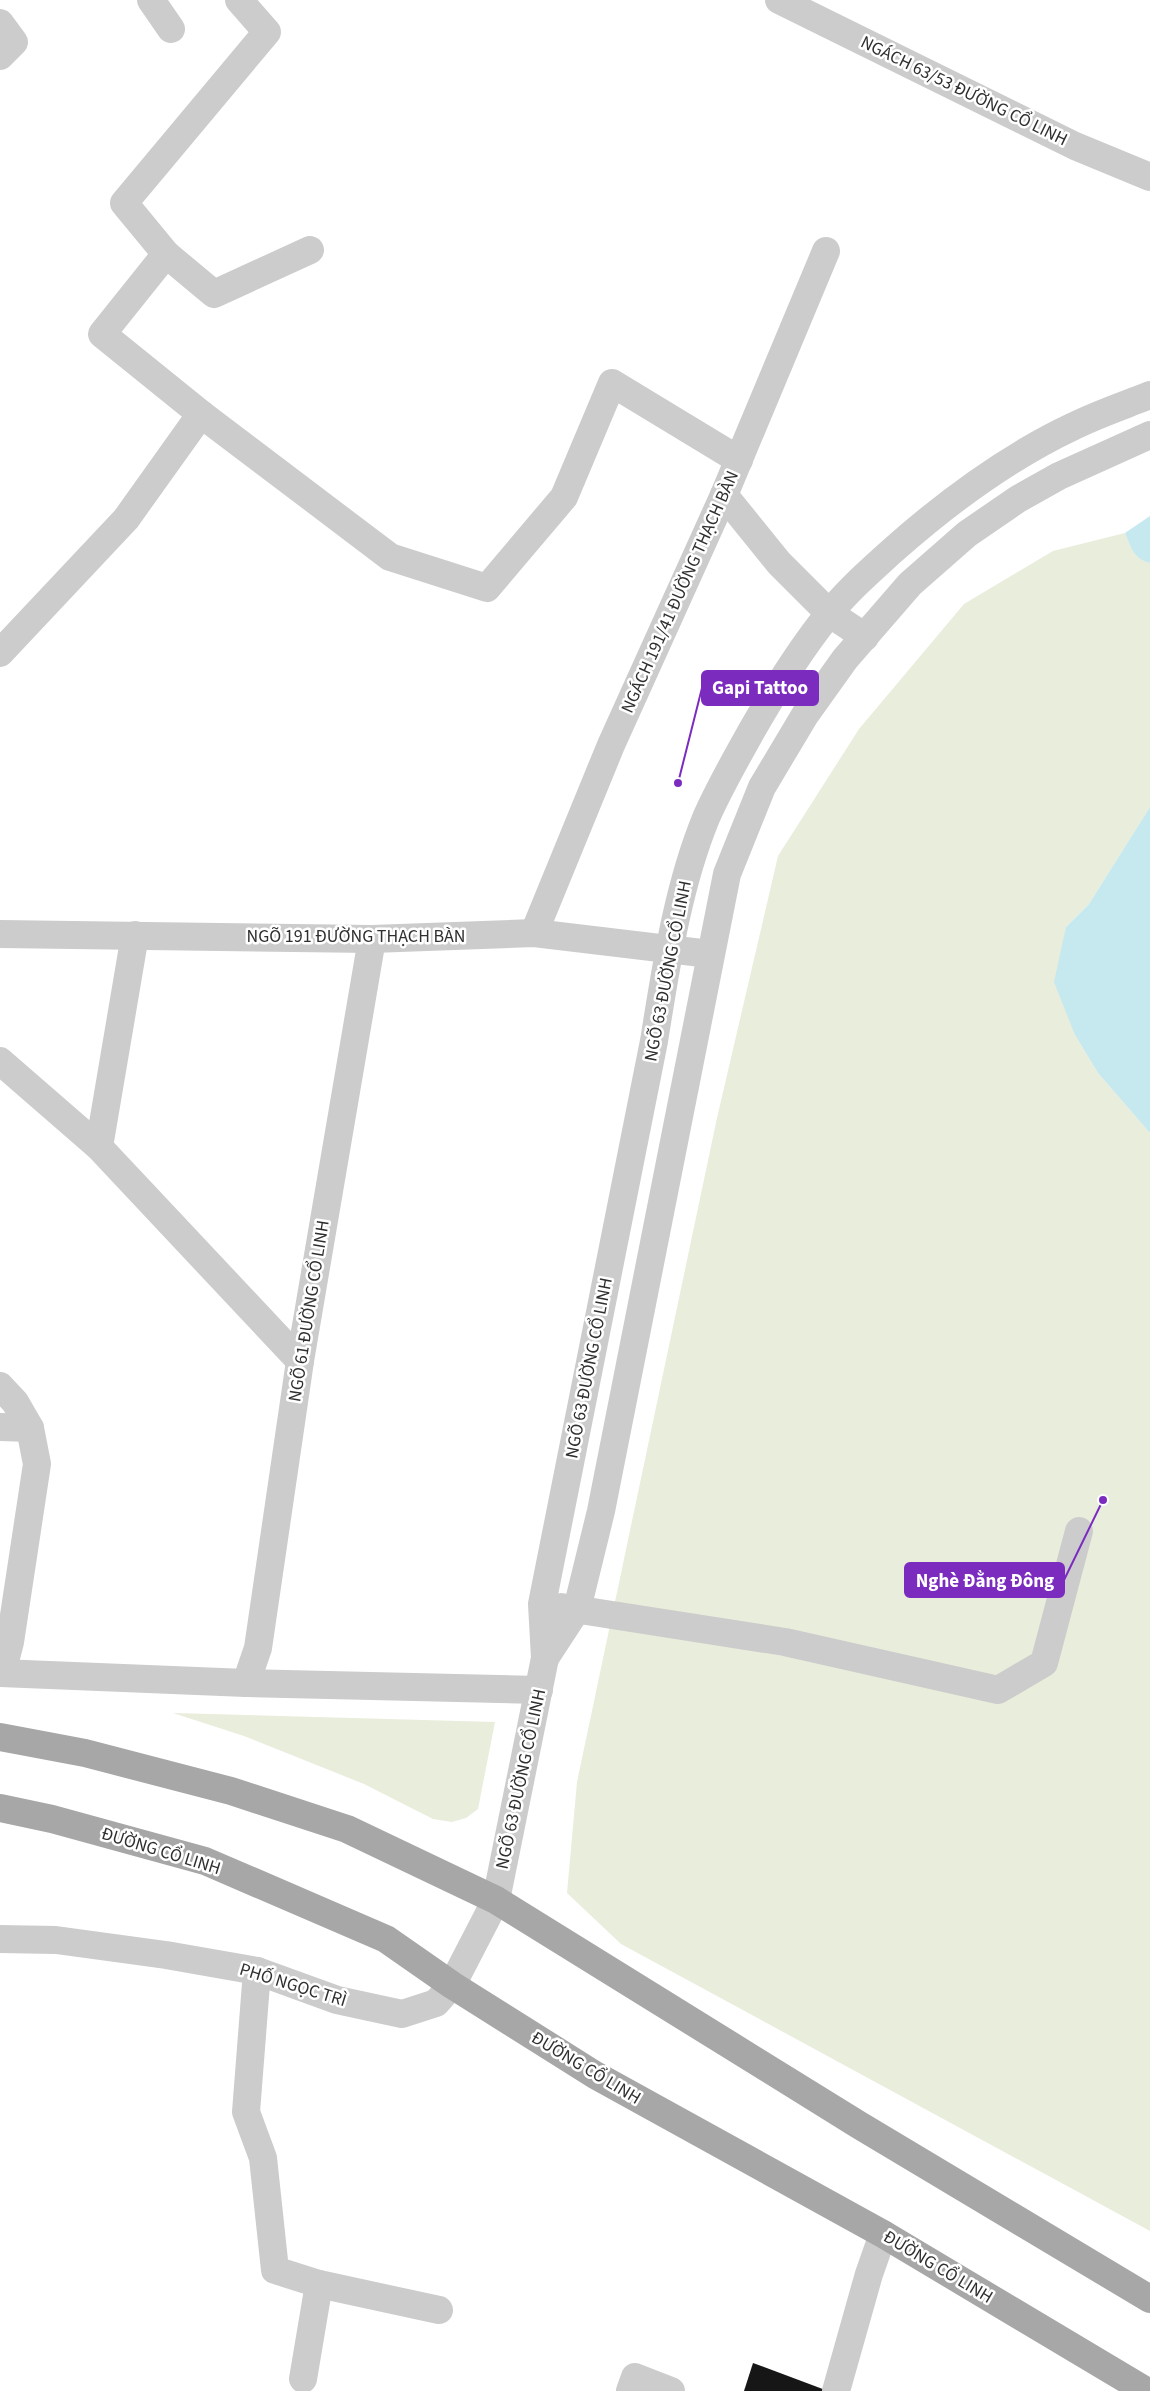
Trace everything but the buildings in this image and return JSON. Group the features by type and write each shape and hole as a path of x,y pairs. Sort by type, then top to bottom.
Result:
{"main road":[{"path":"0,1737 85,1753 240,1794 347,1829 496,1900 859,2125 1150,2299"},
{"name":"ĐƯỜNG CỔ LINH","path":"0,1808 52,1819 205,1861 386,1940 452,1986 595,2075 883,2234 1115,2381 1146,2391"}],"street":[{"path":"151,0 171,29"},
{"path":"239,0 267,32 124,204 166,254 214,294 310,250"},
{"name":"NGÁCH 63/53 ĐƯỜNG CỔ LINH","path":"779,0 1076,146 1150,177"},
{"path":"0,23 14,42 0,56"},
{"name":"NGÁCH 191/41 ĐƯỜNG THẠCH BÀN","path":"534,933 611,745 724,495 826,251"},
{"path":"166,254 102,334 201,414 390,557 488,588 564,497 612,383 739,460"},
{"name":"NGÕ 63 ĐƯỜNG CỔ LINH","path":"496,1900 545,1658 542,1604 652,1051 670,948 685,882 706,819 732,766 784,675 829,613 868,572 923,523 1015,459 1073,426 1150,395"},
{"path":"0,653 126,520 201,414"},
{"path":"1073,426 1088,462"},
{"name":"NGÕ 63 ĐƯỜNG CỔ LINH","path":"545,1658 578,1609 601,1511 727,874 762,787 804,715 845,659 910,584 967,534 1018,499 1058,476 1150,435"},
{"path":"724,495 779,563 829,613 865,637"},
{"name":"NGÕ 191 ĐƯỜNG THẠCH BÀN","path":"0,934 372,938 534,933 710,954"},
{"path":"99,1147 135,935"},
{"name":"NGÕ 61 ĐƯỜNG CỔ LINH","path":"246,1683 258,1648 300,1361 372,938"},
{"path":"0,1061 99,1147 300,1361"},
{"path":"0,1386 15,1402 30,1428 37,1464 10,1642 1,1673 246,1683 539,1690"},
{"path":"0,1427 30,1428"},
{"path":"542,1604 785,1642 998,1690 1044,1663 1079,1531"},
{"name":"PHỐ NGỌC TRÌ","path":"0,1939 56,1940 166,1955 257,1971 337,2000 402,2014 436,2003 452,1986 496,1900"},
{"path":"257,1971 246,2112 263,2158 275,2270 319,2284 439,2310"},
{"path":"836,2391 869,2274 883,2234"},
{"path":"303,2379 319,2284"},
{"path":"630,2391 635,2377 671,2391"}],"green space":[{"path":"1125,533 1131,548 1140,558 1150,563 1150,807 1089,904 1066,927 1075,1035 1098,1073 1150,1133 1150,2231 621,1944 567,1893 577,1782 717,1118 778,856 859,729 964,604 1053,551"},
{"path":"173,1713 495,1722 478,1809 466,1818 452,1822 433,1819 364,1784 244,1736"}],"water":[{"path":"1150,516 1150,563 1137,556 1131,548 1125,533"},
{"path":"1150,807 1150,1133 1098,1073 1075,1035 1054,982 1066,927 1089,904"}],"place":[{"name":"Gapi Tattoo","path":"678,783"},
{"name":"Nghè Đằng Đông","path":"1103,1500"}]}
